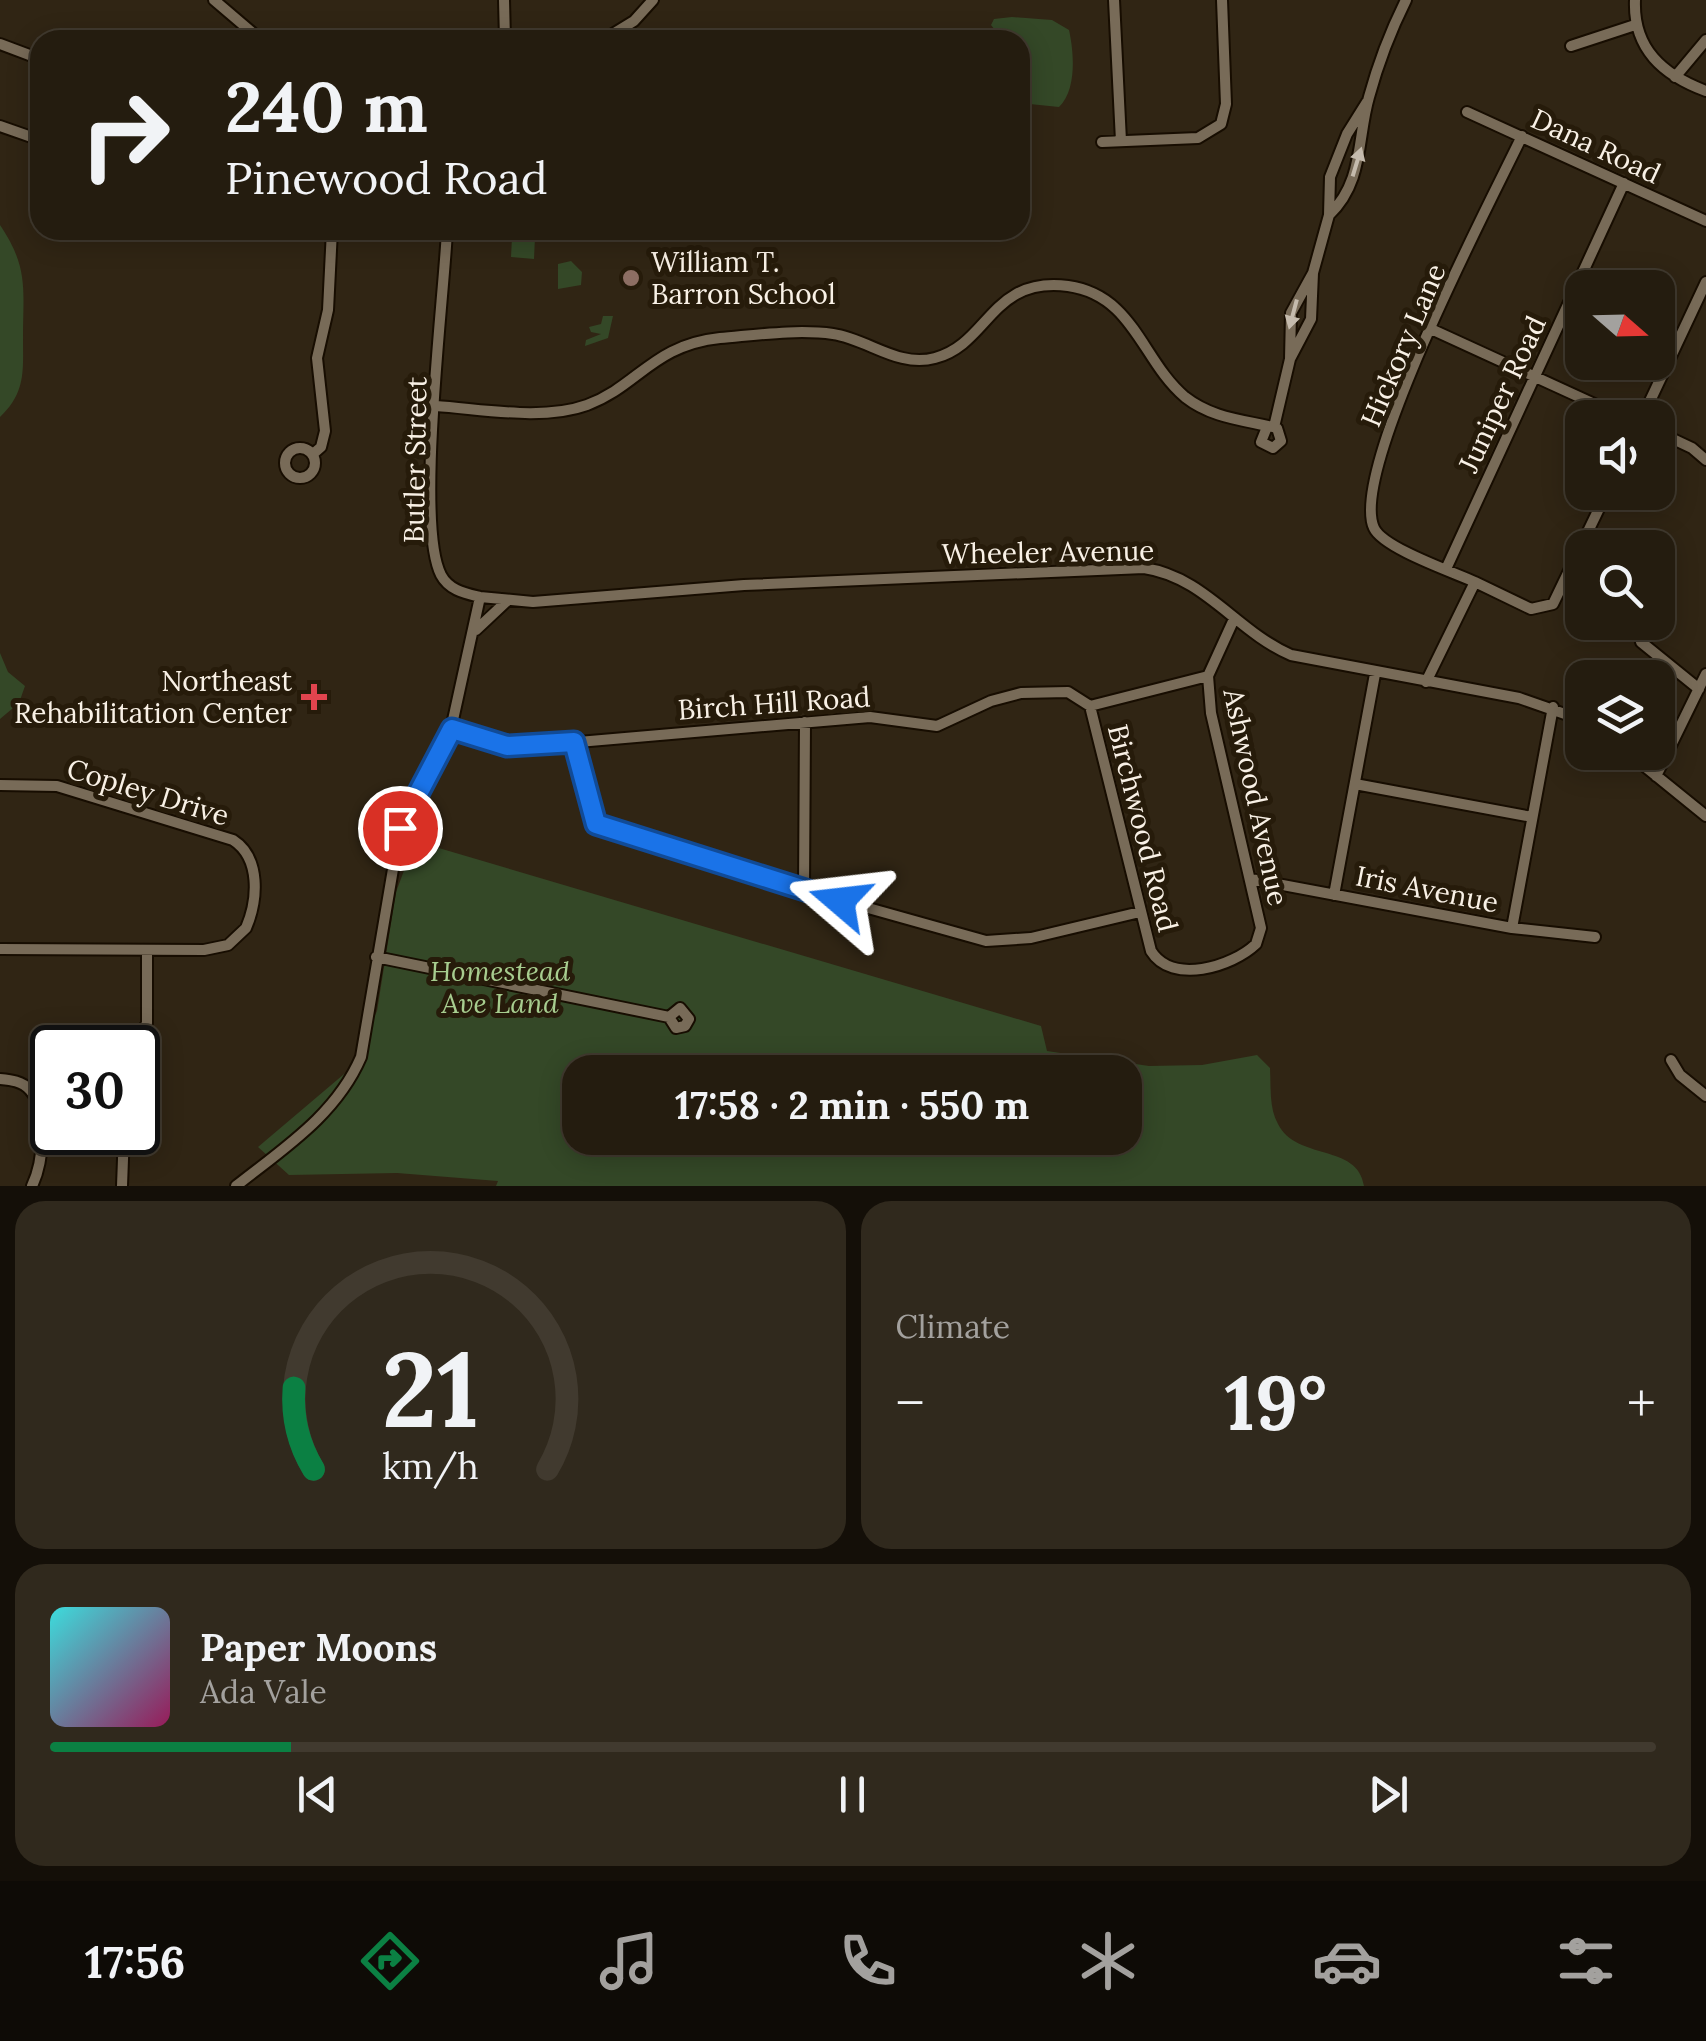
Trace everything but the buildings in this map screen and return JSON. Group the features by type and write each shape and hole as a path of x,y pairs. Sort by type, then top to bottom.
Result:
{"street":[{"path":"214,0 249,30"},
{"path":"504,0 505,30"},
{"path":"619,30 634,21 653,0"},
{"path":"1114,0 1121,141"},
{"path":"1102,142 1204,136 1220,124 1226,104 1222,0"},
{"path":"436,406 571,410 595,402 673,350 722,338 823,333 902,359 927,360 959,347 994,310 1015,295 1062,286 1094,294 1122,312 1172,382 1195,404 1214,414 1270,427 1290,359 1311,319 1313,273 1328,215 1328,192 1335,163 1367,102 1406,0"},
{"path":"1635,0 1635,24 1650,56 1675,77 1706,91"},
{"path":"1571,46 1635,24"},
{"path":"1675,77 1706,40"},
{"path":"0,44 30,55"},
{"path":"1328,215 1343,198 1356,170 1367,102"},
{"name":"Dana Road","path":"1467,112 1706,221"},
{"path":"0,126 30,136"},
{"name":"Hickory Lane","path":"1522,136 1394,417 1371,516 1383,539 1531,609 1549,607 1598,510"},
{"name":"Juniper Road","path":"1446,569 1624,183"},
{"path":"313,454 326,431 317,358 328,310 332,240"},
{"name":"Butler Street","path":"446,240 432,504 437,562 448,585 480,596"},
{"path":"1290,359 1292,314 1313,273"},
{"path":"1650,400 1706,282"},
{"path":"1431,329 1586,400"},
{"path":"1675,440 1706,460"},
{"name":"Wheeler Avenue","path":"480,596 508,601 1136,568 1184,578 1234,619 1291,656 1565,713"},
{"path":"1426,682 1474,582"},
{"path":"236,1186 321,1117 349,1083 368,1033 376,957 400,828 452,729 480,596"},
{"path":"473,635 508,601"},
{"path":"1208,676 1234,619"},
{"path":"1642,640 1700,689"},
{"path":"1334,895 1375,674"},
{"path":"1656,776 1706,674"},
{"name":"Birchwood Road","path":"1160,963 1148,944 1090,706 1208,676"},
{"name":"Ashwood Avenue","path":"1160,963 1176,970 1208,966 1250,950 1261,928 1213,724 1208,676"},
{"name":"Birch Hill Road","path":"452,729 507,746 880,717 937,726 991,701 1045,692 1075,694 1090,706"},
{"path":"1512,928 1552,707"},
{"path":"804,890 805,722"},
{"path":"574,742 596,824 804,890 986,941 1031,938 1140,912"},
{"path":"1649,770 1706,816"},
{"path":"1355,784 1532,816"},
{"name":"Copley Drive","path":"0,785 57,786 214,833 241,845 254,871 246,928 228,945 148,952 0,950"},
{"name":"Iris Avenue","path":"1250,879 1512,928 1595,937"},
{"path":"146,1025 148,952"},
{"path":"376,957 668,1017"},
{"path":"1671,1060 1680,1074 1706,1096"},
{"path":"0,1079 21,1083 36,1100 41,1160 32,1186"},
{"path":"122,1186 123,1155"}],"green space":[{"path":"994,19 1052,20 1069,30 1071,81 1059,107 1030,104 1030,30 995,30 991,25"},
{"path":"0,225 20,267 23,361 19,390 0,417"},
{"path":"512,240 535,240 534,259 511,257"},
{"path":"571,261 582,272 581,285 558,289 558,264"},
{"path":"603,316 613,316 608,338 585,346 586,340 601,334 591,332 589,327 601,324"},
{"path":"0,653 8,672 25,686 19,703 0,719"},
{"name":"Homestead Ave Land","path":"415,841 1041,1026 1047,1051 1074,1055 562,1055 562,1155 1142,1155 1142,1065 1202,1065 1257,1055 1270,1068 1273,1111 1287,1136 1351,1163 1364,1186 496,1186 498,1181 397,1173 289,1175 258,1147 350,1069 377,1011 396,892"}],"place":[{"name":"William T. Barron School","path":"631,278"},
{"name":"Northeast Rehabilitation Center","path":"314,697"}],"route":[{"path":"400,828 408,805 430,776 452,729 507,746 574,742 596,824 840,901"}]}
